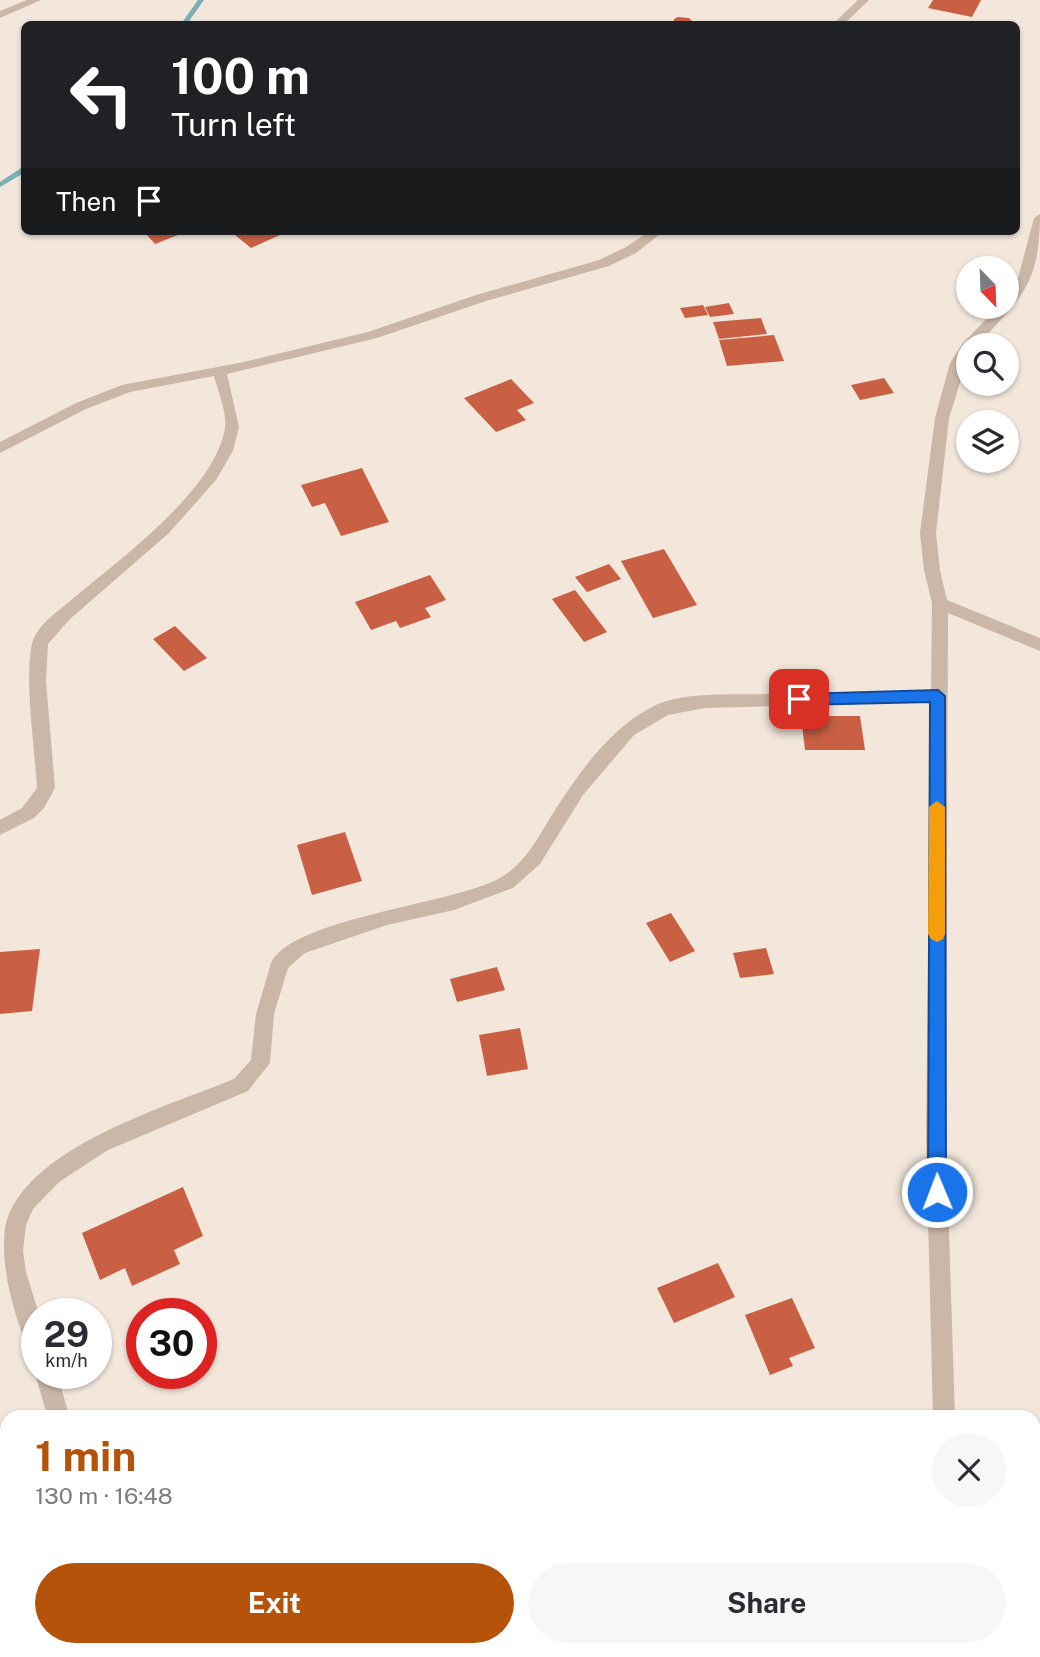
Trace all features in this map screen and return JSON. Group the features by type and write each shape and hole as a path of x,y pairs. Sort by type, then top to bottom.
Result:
{"street":[{"path":"0,15 36,0"},
{"path":"841,21 864,0"},
{"path":"980,333 1015,297 1025,278 1040,218"},
{"path":"0,448 81,406 127,388 372,335 481,298 604,263 631,250 652,235"},
{"path":"944,1410 936,1137 940,603 932,570 928,533 942,418 956,367"},
{"path":"0,828 21,819 39,804 46,788 38,681 40,643 57,622 184,509 212,477 233,426 219,370"},
{"path":"940,603 1040,645"},
{"path":"23,1298 15,1272 13,1251 16,1225 26,1202 52,1175 101,1143 241,1085 260,1063 265,1014 280,962 299,947 387,917 454,902 507,883 534,859 577,790 628,730 664,709 705,702 938,696"},
{"path":"50,1389 57,1410"}],"building":[{"path":"933,0 981,0 972,17 928,8"},
{"path":"689,18 692,21 674,21"},
{"path":"147,235 178,235 155,244"},
{"path":"235,235 280,235 251,248"},
{"path":"729,303 734,314 710,317 705,307"},
{"path":"703,305 708,315 685,318 680,308"},
{"path":"761,318 767,334 719,339 713,322"},
{"path":"774,335 784,361 727,366 719,340"},
{"path":"884,378 894,393 860,400 851,385"},
{"path":"511,379 534,403 517,410 526,420 496,432 464,398"},
{"path":"362,468 389,522 341,536 325,503 312,507 301,485"},
{"path":"664,549 697,605 653,618 621,561"},
{"path":"609,564 621,579 587,592 575,577"},
{"path":"430,575 446,600 425,608 431,617 400,628 396,621 371,630 355,602"},
{"path":"575,590 607,632 584,642 552,599"},
{"path":"175,626 207,658 184,671 153,639"},
{"path":"801,716 860,716 865,750 805,750"},
{"path":"345,832 362,881 312,895 297,845"},
{"path":"671,913 695,951 670,962 646,923"},
{"path":"766,948 774,974 740,978 733,953"},
{"path":"40,949 32,1011 0,1014 0,952"},
{"path":"497,967 505,990 457,1002 450,979"},
{"path":"520,1028 528,1069 487,1076 479,1035"},
{"path":"183,1187 203,1236 174,1250 180,1264 132,1286 125,1268 100,1280 82,1233"},
{"path":"718,1263 735,1297 674,1323 657,1288"},
{"path":"792,1298 815,1348 789,1358 793,1366 770,1375 745,1315"}],"waterway":[{"path":"186,21 201,0"},
{"path":"0,185 21,172"}],"slow traffic":[{"path":"937,807 937,934"}],"route":[{"path":"799,699 938,696 937,1192"}]}
